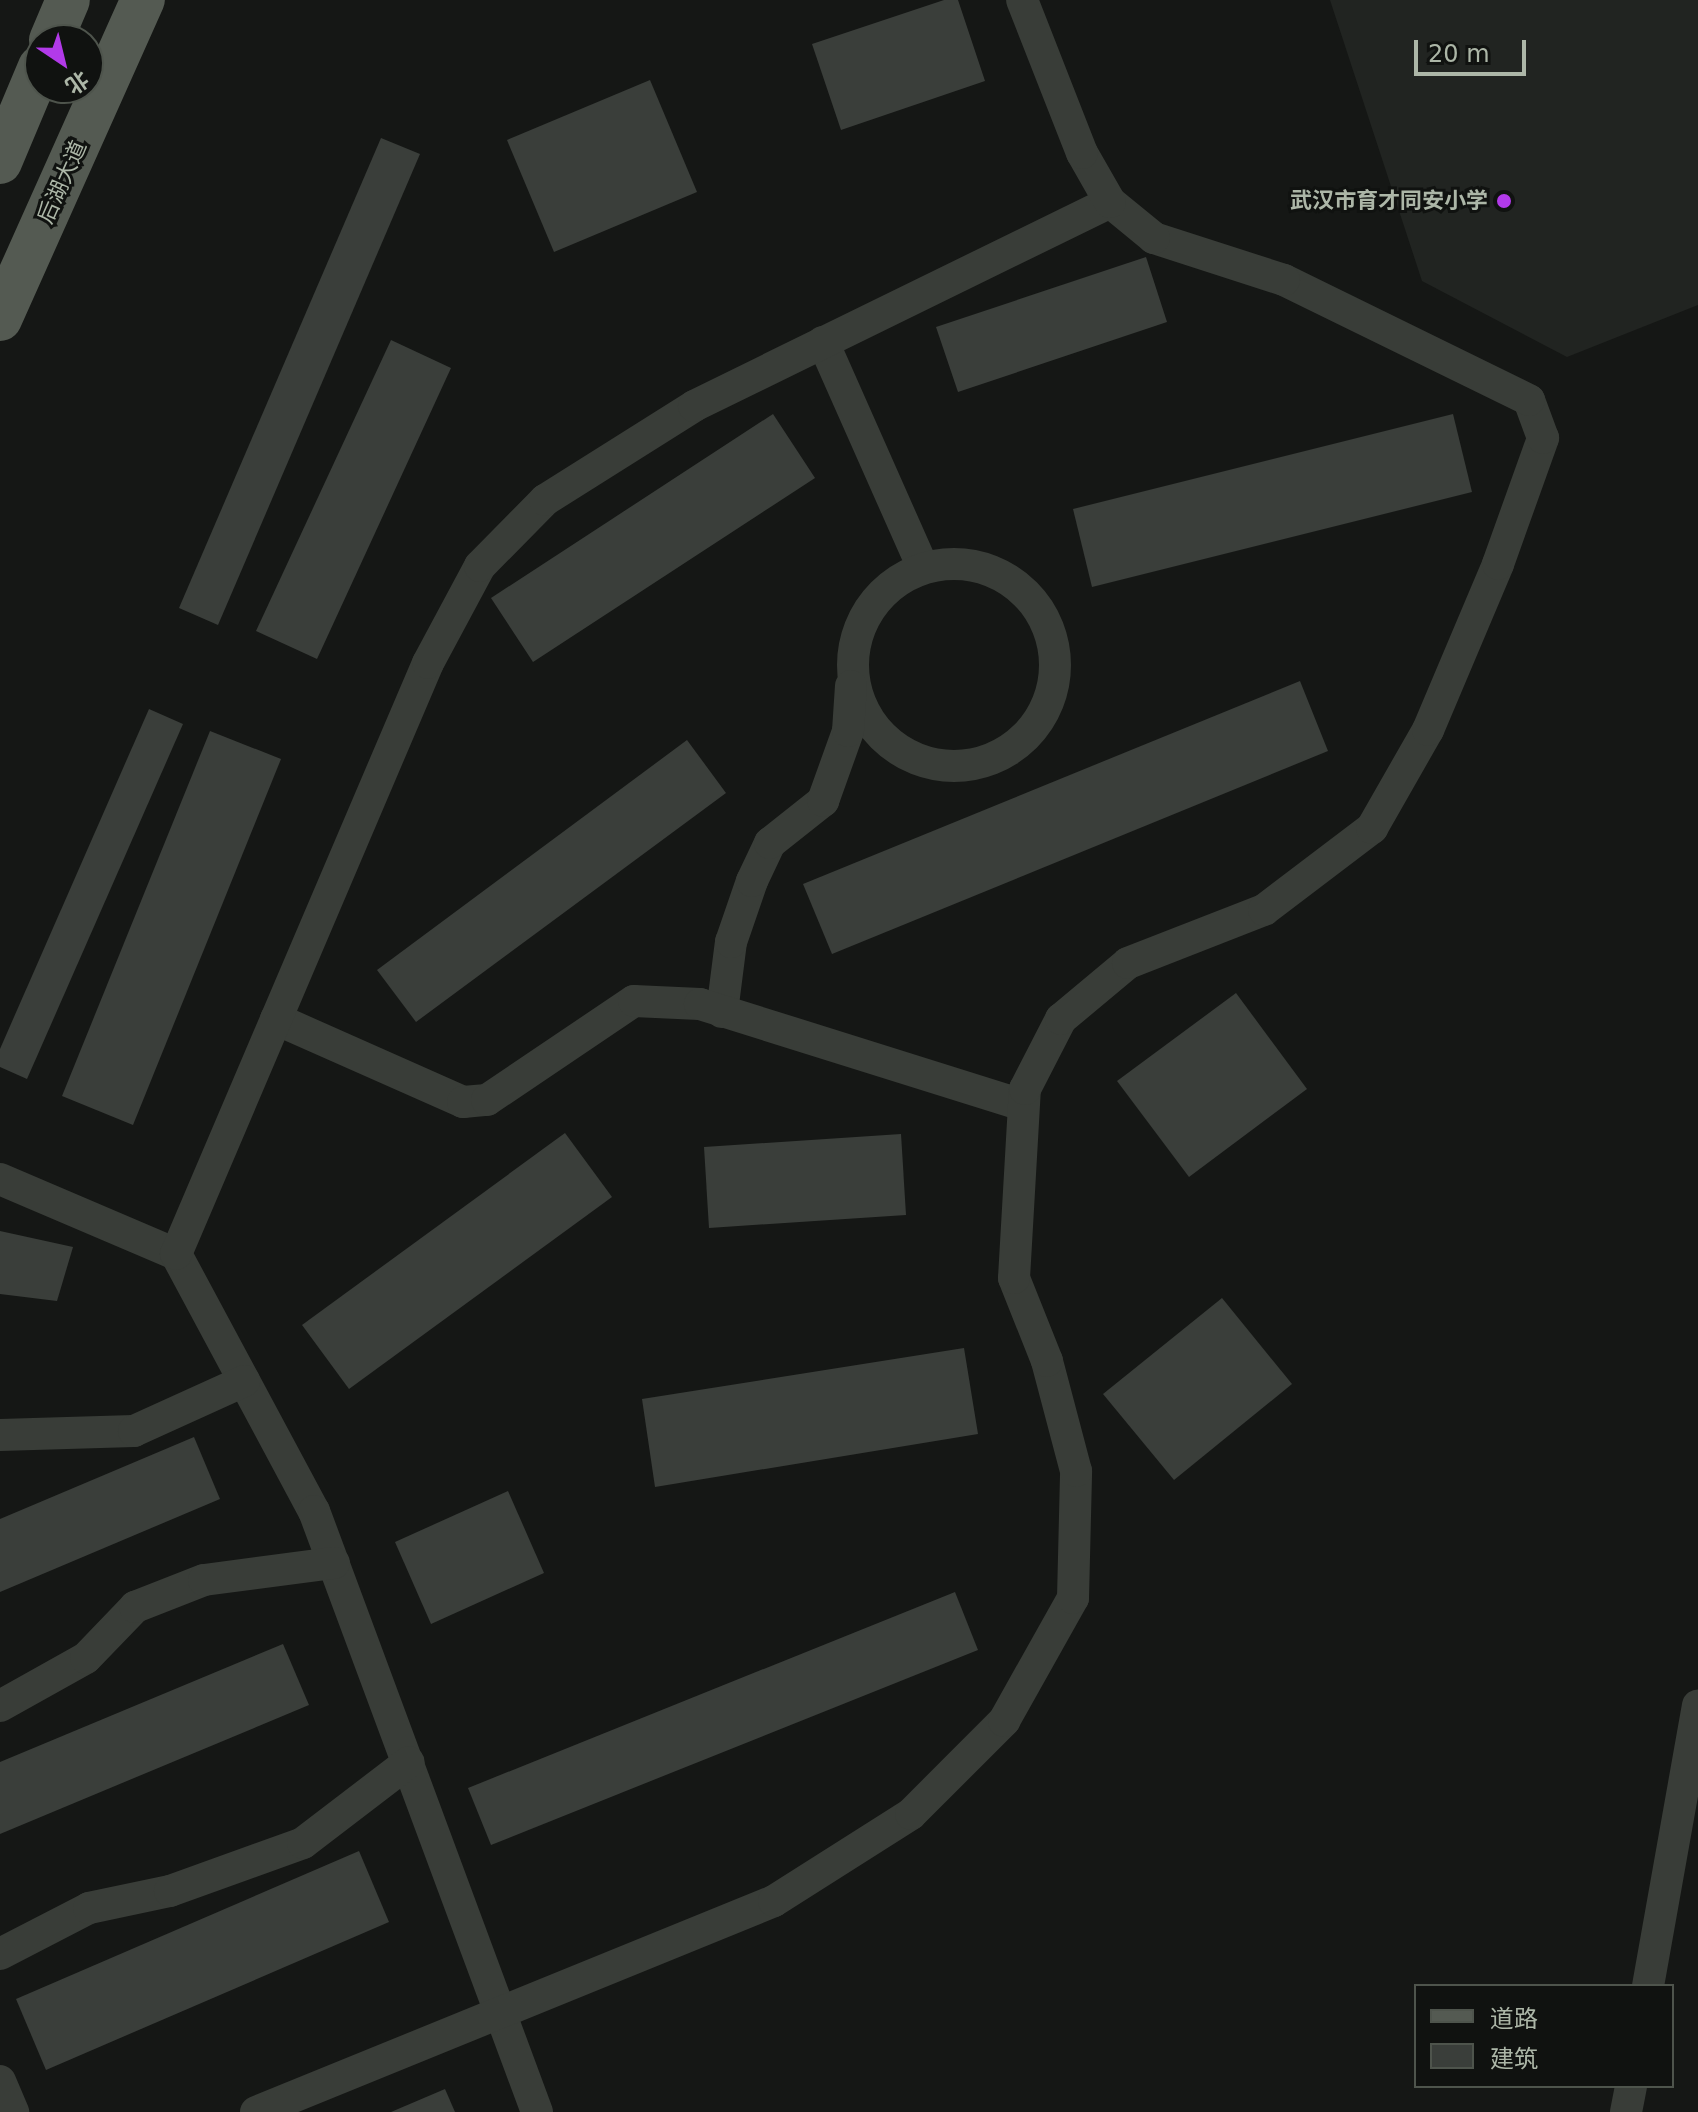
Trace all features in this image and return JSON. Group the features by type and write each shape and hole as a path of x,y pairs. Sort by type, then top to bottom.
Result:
{"main road":[{"path":"58,24 68,0"},
{"name":"后湖大道","path":"0,319 143,0"},
{"path":"0,162 24,104"}],"street":[{"path":"256,2112 774,1901 911,1814 1004,1721 1073,1598 1076,1471 1047,1361 1014,1278 1023,1105 1061,1019 1128,963 1264,910 1372,828 1428,730 1543,438 1529,400 1284,280 1154,238 1110,202 1082,153 1022,0"},
{"path":"176,1254 428,663 480,566 545,500 694,406 1110,202"},
{"path":"823,342 923,568"},
{"path":"722,1012 731,942 770,843 823,801 835,773 848,731 852,670 855,637 870,607 923,568 989,569 1040,609 1056,674 1028,735 1000,756 934,765 875,731 852,670"},
{"path":"276,1019 463,1102 487,1100 634,1001 722,1012 1023,1105"},
{"path":"0,1179 176,1254 244,1381 334,1563 537,2112"},
{"path":"0,1435 134,1431 244,1381"},
{"path":"0,1706 86,1658 135,1607 204,1580 334,1563"},
{"path":"1648,1984 1698,1705"},
{"path":"0,1954 89,1908 197,1883 303,1843 409,1762"},
{"path":"0,2081 13,2112"},
{"path":"1626,2112 1631,2088"}],"shaded area":[{"name":"武汉市育才同安小学","path":"1330,0 1698,0 1698,305 1567,357 1422,281"}],"building":[{"path":"944,0 958,0 985,81 841,130 812,44"},
{"path":"650,80 697,192 554,252 507,140"},
{"path":"381,138 420,154 218,625 179,608"},
{"path":"1146,257 1167,322 958,392 936,327"},
{"path":"391,340 451,368 317,659 256,631"},
{"path":"773,414 815,478 533,662 491,598"},
{"path":"1453,414 1472,492 1092,587 1073,509"},
{"path":"1300,681 1328,751 832,954 803,884"},
{"path":"149,709 183,724 27,1079 0,1067 0,1049"},
{"path":"210,731 281,759 133,1125 62,1096"},
{"path":"687,740 726,793 416,1022 377,970"},
{"path":"1236,993 1307,1089 1189,1177 1117,1081"},
{"path":"565,1133 612,1197 349,1389 302,1325"},
{"path":"901,1134 906,1215 709,1228 704,1147"},
{"path":"0,1231 73,1247 57,1301 0,1294"},
{"path":"1222,1298 1292,1384 1174,1480 1103,1394"},
{"path":"964,1348 978,1434 655,1487 642,1399"},
{"path":"194,1437 220,1499 0,1592 0,1519"},
{"path":"508,1491 544,1573 431,1624 395,1542"},
{"path":"955,1592 978,1650 491,1845 468,1788"},
{"path":"283,1644 309,1705 0,1834 0,1762"},
{"path":"359,1851 389,1922 46,2070 16,1999"},
{"path":"445,2089 455,2112 391,2112"}],"place":[{"name":"武汉市育才同安小学","path":"1504,201"}]}
